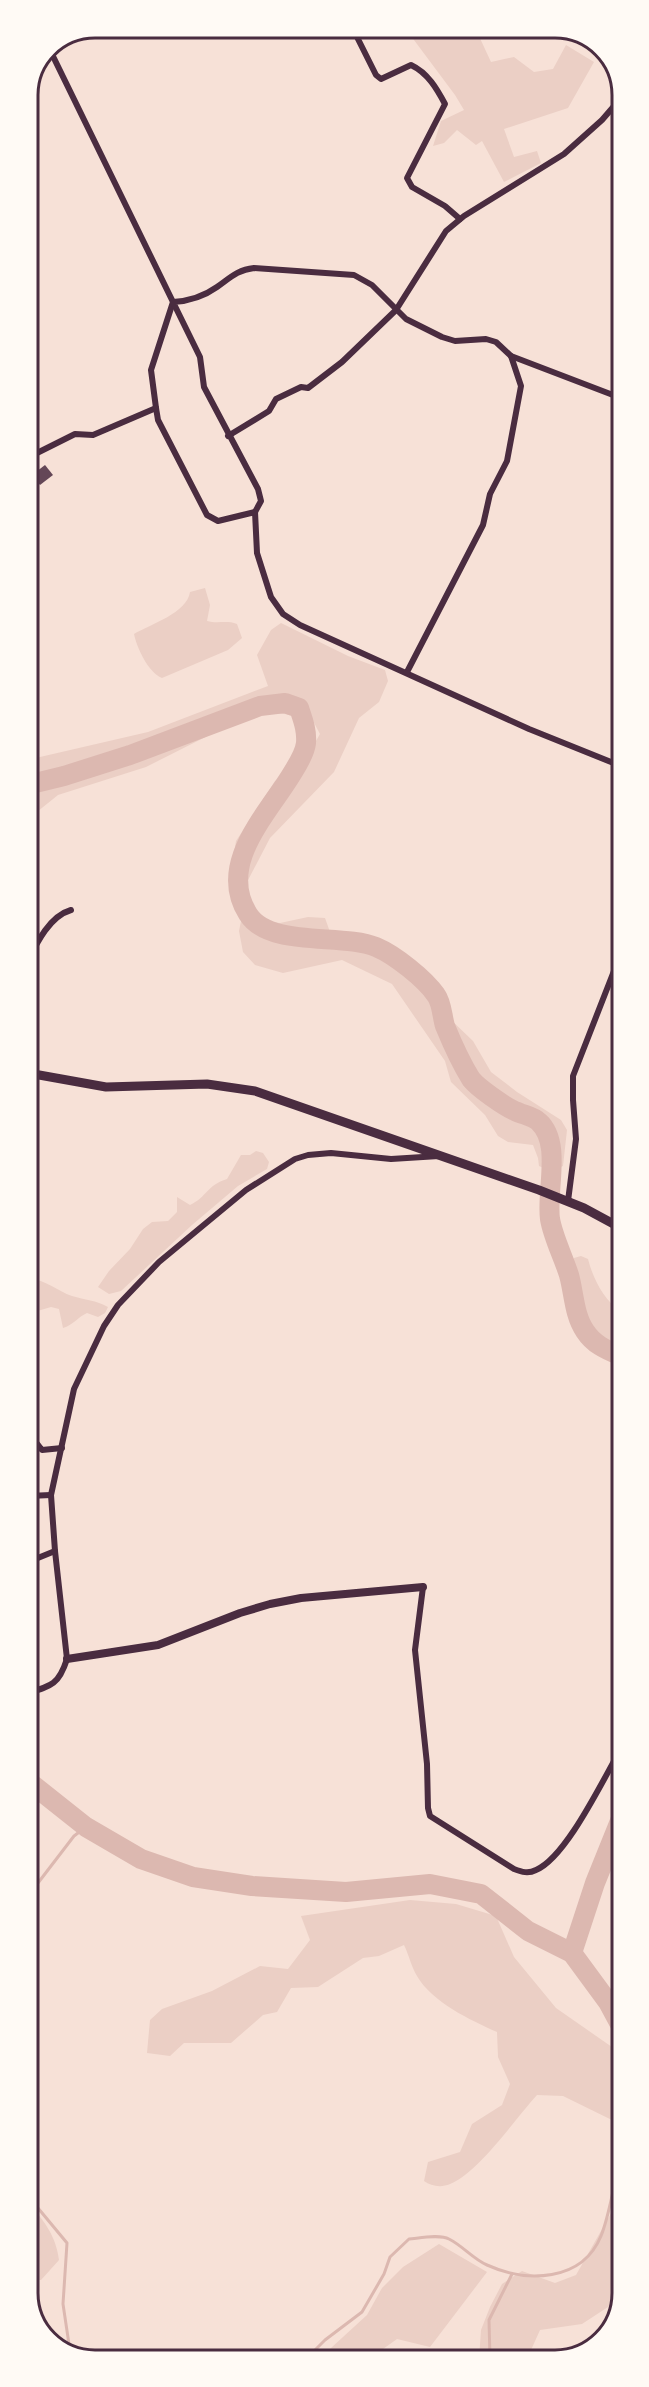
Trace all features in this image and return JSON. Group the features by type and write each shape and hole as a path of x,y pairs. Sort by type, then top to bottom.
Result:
{"main road":[{"path":"38,1075 106,1087 197,1083 237,1087 271,1095 567,1200 612,1223"}],"street":[{"path":"357,38 376,75 381,79 411,65 418,68 434,84 440,94 445,104 442,114 430,132 407,178 412,187 445,206 460,219"},
{"path":"53,56 200,357 204,387 258,489 261,501 255,512 257,553 271,597 283,614 300,625 529,729 612,762"},
{"path":"228,436 270,411 276,399 301,387 308,388 342,362 396,310 446,231 460,219 564,154 612,108"},
{"path":"173,302 189,301 204,295 231,274 242,269 354,275 372,285 406,319 442,337 455,341 486,339 496,342 511,356 612,395"},
{"path":"173,302 151,370 158,420 207,515 218,521 255,512"},
{"path":"407,672 483,525 490,494 507,461 521,386 511,356"},
{"path":"38,452 75,434 93,435 156,408"},
{"path":"38,941 57,916 71,910"},
{"path":"567,1200 576,1139 573,1076 612,976"},
{"path":"38,1690 51,1686 62,1676 67,1659 51,1495 74,1389 104,1326 118,1305 159,1263 246,1190 284,1165 308,1155 331,1153 391,1159 441,1155"},
{"path":"38,1445 42,1450 62,1448"},
{"path":"38,1496 51,1495"},
{"path":"38,1558 55,1551"},
{"path":"67,1659 158,1645 240,1613 270,1604 301,1598 423,1587 415,1650 430,1816 514,1869 525,1873 534,1872 555,1856 574,1830 612,1764"}],"shaded area":[{"path":"412,38 480,38 491,62 514,57 534,72 553,69 566,45 594,62 568,108 504,129 514,157 537,151 541,163 504,182 482,141 476,145 457,130 444,143 433,146 441,121 464,110"},
{"path":"205,588 210,605 207,621 237,624 242,638 228,650 162,678 152,671 144,659 134,634 175,612 182,606 190,592"},
{"path":"281,623 348,656 385,670 388,681 379,702 359,718 334,772 270,838 246,884 232,866 236,841 275,781 305,760 320,734 311,717 257,711 146,767 58,795 38,811 38,757 148,732 268,686 257,655 271,630"},
{"path":"242,916 256,916 265,921 280,923 308,917 325,918 330,932 384,947 420,967 435,982 446,1001 437,1013 435,1022 448,1017 473,1041 491,1072 561,1120 567,1130 563,1166 551,1169 539,1166 533,1145 508,1142 498,1136 485,1115 451,1082 445,1061 392,984 342,960 283,973 255,965 243,952 239,931"},
{"path":"256,1151 263,1153 269,1162 267,1169 238,1186 121,1291 109,1294 98,1287 109,1271 130,1249 143,1229 152,1222 168,1221 177,1212 177,1197 190,1205 196,1202 215,1184 227,1179 241,1155 250,1155"},
{"path":"581,1256 588,1259 600,1289 612,1304 612,1341 595,1332 588,1323 571,1264 574,1258"},
{"path":"38,1280 66,1294 95,1301 108,1307 105,1313 98,1317 87,1313 63,1328 59,1309 51,1307 38,1311"},
{"path":"410,1900 456,1904 496,1916 514,1957 556,2008 612,2047 612,2120 563,2096 537,2095 496,2144 461,2178 443,2186 424,2181 428,2162 460,2152 472,2124 502,2105 510,2084 498,2057 497,2032 464,2016 432,1994 417,1976 404,1945 379,1956 363,1958 318,1987 291,1988 277,2012 263,2015 231,2043 184,2043 170,2056 147,2053 150,2020 162,2009 212,1991 260,1966 288,1969 310,1940 301,1916"},
{"path":"612,2212 612,2292 608,2307 582,2324 540,2330 531,2350 480,2350 481,2330 502,2284 522,2271 555,2283 576,2275"},
{"path":"38,2215 55,2243 59,2260 41,2280 38,2280"},
{"path":"439,2244 487,2272 430,2347 397,2339 382,2350 329,2350 367,2315 382,2288 403,2267"}],"building":[{"path":"45,465 53,475 40,485 38,470"}],"waterway":[{"path":"38,782 130,755 260,706 285,703 299,708 306,734 304,751 250,839 242,857 238,876 240,895 248,914 258,925 272,932 289,936 362,943 376,947 400,961 436,995 440,1002 445,1026 460,1060 474,1083 504,1105 537,1120 546,1131 552,1155 549,1208 553,1233 569,1275 581,1325 592,1340 612,1352"},
{"path":"38,1789 86,1827 141,1859 193,1877 252,1886 346,1892 430,1884 481,1894 528,1931 572,1953 612,2009"},
{"path":"38,1883 74,1836 86,1827"},
{"path":"572,1953 595,1883 612,1841"},
{"path":"316,2349 362,2312 384,2274 390,2257 409,2239 445,2238 487,2265 503,2271 519,2275 552,2274 567,2270 581,2262 592,2251 601,2236 612,2194"},
{"path":"38,2208 67,2243 63,2304 69,2343"},
{"path":"490,2350 489,2320 512,2274"}]}
